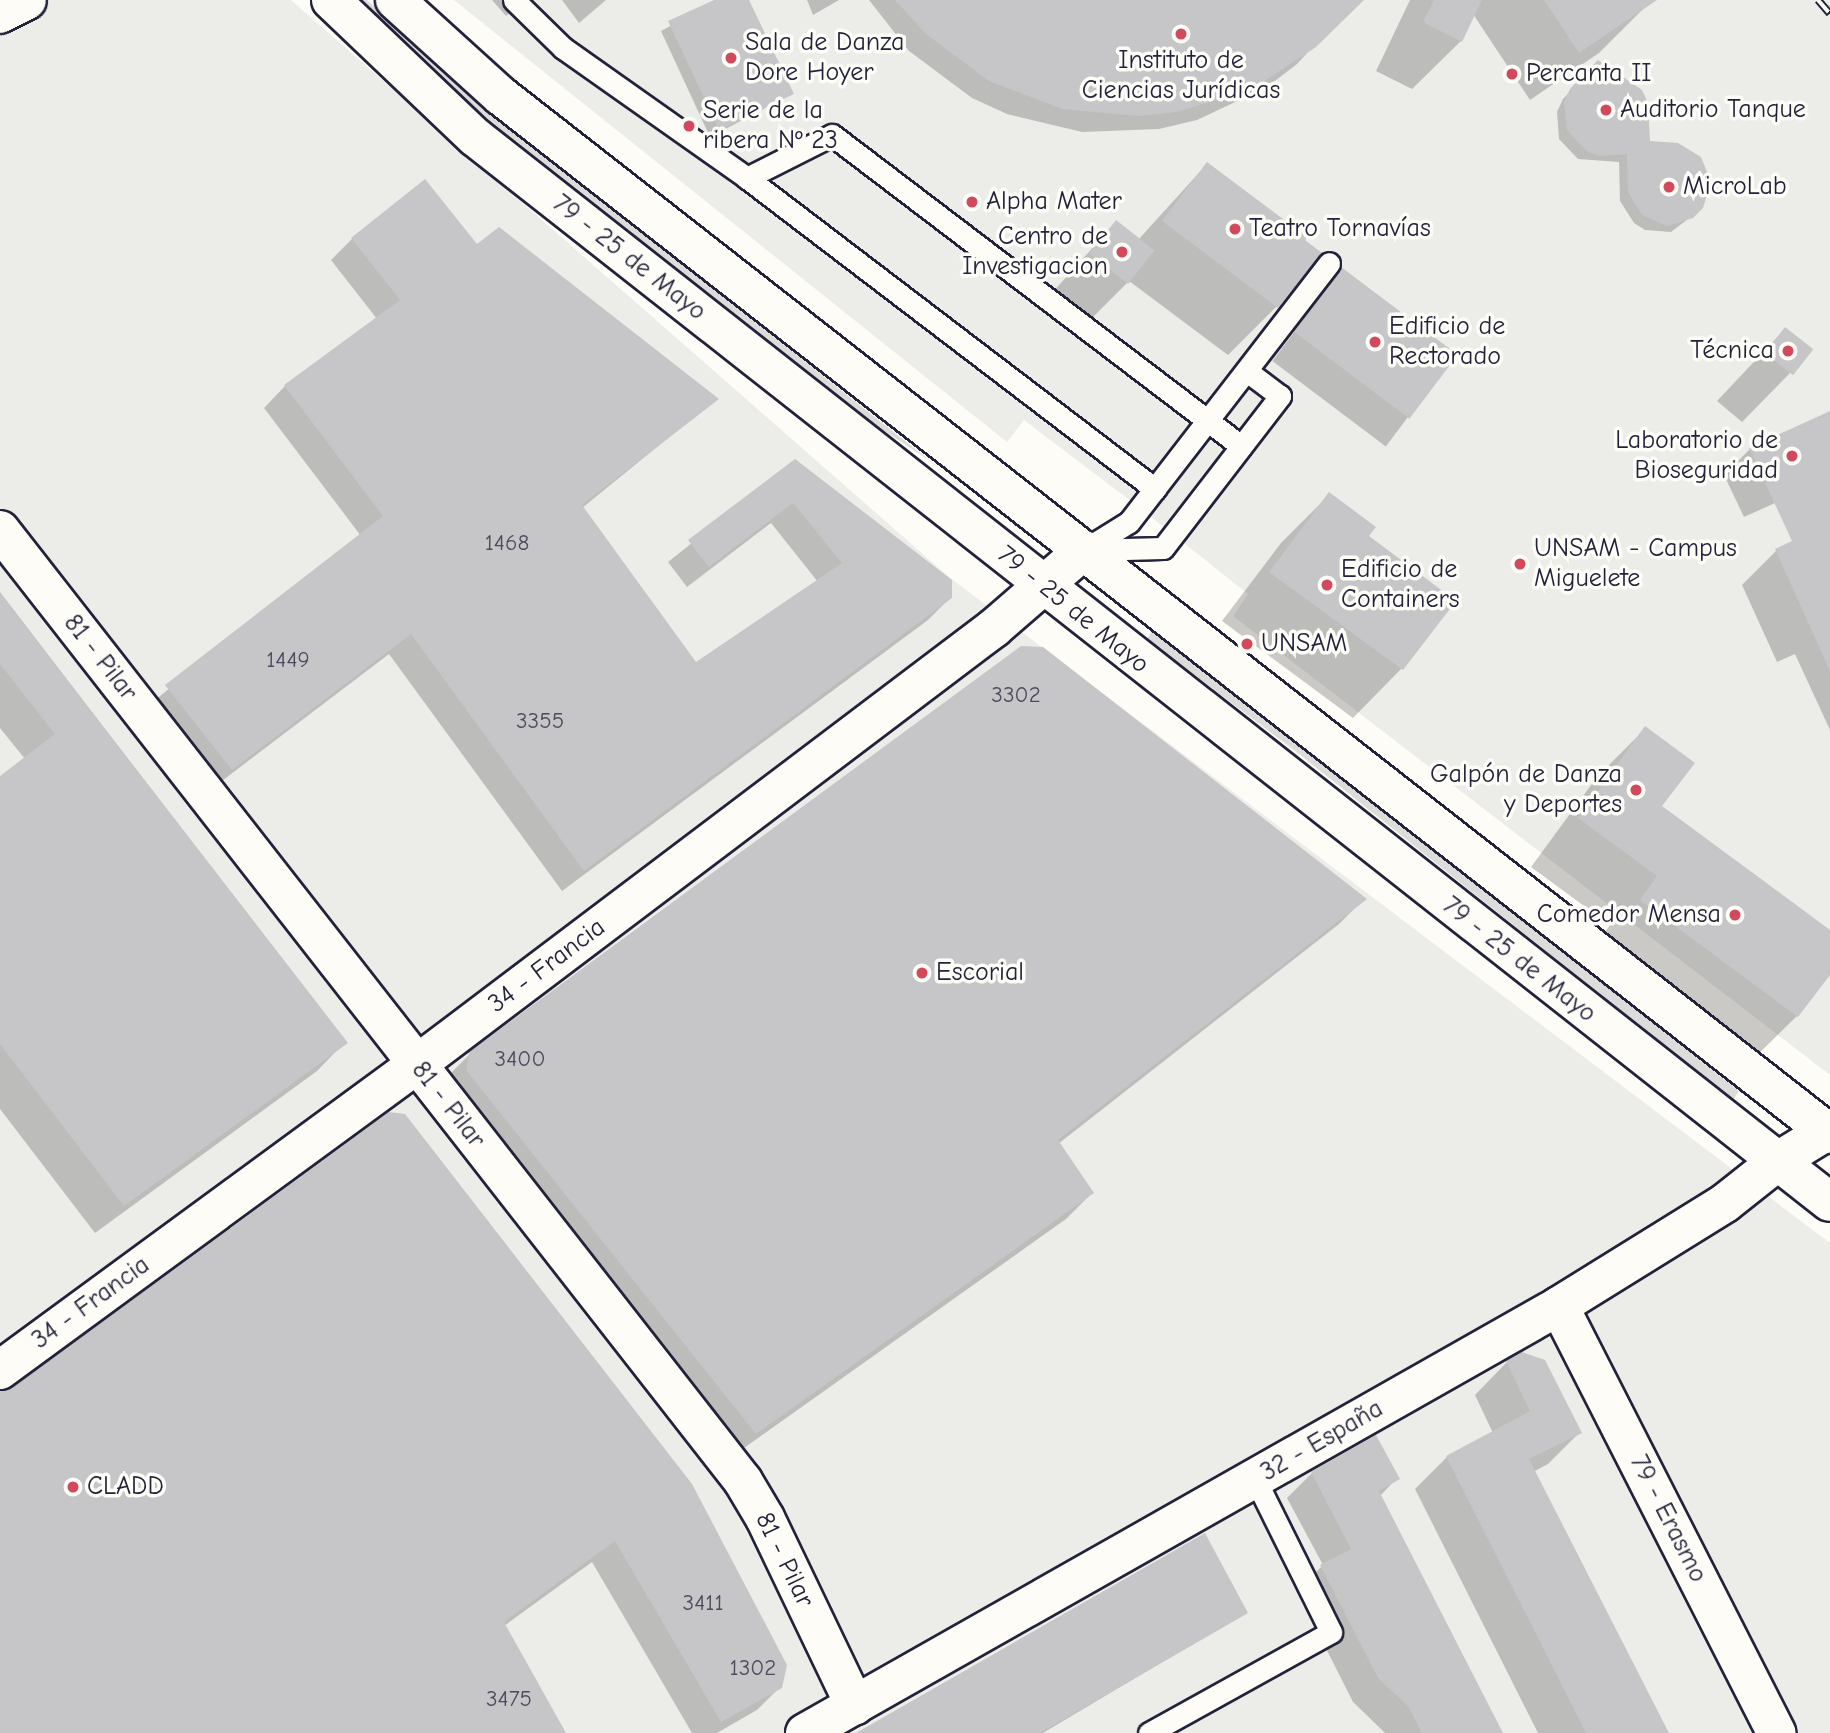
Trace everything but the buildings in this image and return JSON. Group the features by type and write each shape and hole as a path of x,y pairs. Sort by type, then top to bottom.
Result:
{"street":[{"path":"0,14 27,0"},
{"name":"79 - 25 de Mayo","path":"331,0 475,137 1043,587 1830,1202"},
{"name":"79 - 25 de Mayo","path":"395,0 500,96 1829,1132"},
{"name":"81 - Pilar","path":"0,530 743,1480 765,1518 855,1706"},
{"name":"34 - Francia","path":"0,1370 416,1065 1043,587 1084,550"},
{"name":"32 - España","path":"805,1733 1559,1306 1725,1203 1778,1161 1829,1132"},
{"name":"79 - Erasmo","path":"1559,1306 1777,1733"}],"lane":[{"path":"514,0 563,48 747,178 1155,489"},
{"path":"747,178 832,135 1241,446"},
{"path":"1084,550 1129,522 1329,263"},
{"path":"1084,550 1163,548 1280,396 1247,371"},
{"path":"1149,1733 1331,1632 1255,1479"}],"shaded area":[{"path":"0,0 291,0 949,577 1830,1243 1830,1733 0,1733"},
{"path":"359,0 367,0 505,124 1010,524 926,458 872,423 482,115"},
{"name":"UNSAM - Campus Miguelete","path":"454,0 1830,0 1830,1075 1233,616 1248,594 1140,508 1024,420 1007,442"},
{"path":"1153,629 1739,1091 1733,1100 1294,750 1147,639"}],"railway":[{"path":"1818,0 1830,14"}],"place":[{"name":"Instituto de Ciencias Jurídicas","path":"1181,34"},
{"name":"Sala de Danza Dore Hoyer","path":"731,58"},
{"name":"Percanta II","path":"1512,74"},
{"name":"Auditorio Tanque","path":"1606,110"},
{"name":"Serie de la ribera Nº 23","path":"689,126"},
{"name":"MicroLab","path":"1669,187"},
{"name":"Alpha Mater","path":"972,202"},
{"name":"Teatro Tornavías","path":"1235,229"},
{"name":"Centro de Investigacion","path":"1122,252"},
{"name":"Edificio de Rectorado","path":"1375,342"},
{"name":"Técnica","path":"1788,351"},
{"name":"Laboratorio de Bioseguridad","path":"1792,456"},
{"name":"UNSAM - Campus Miguelete","path":"1520,564"},
{"name":"Edificio de Containers","path":"1327,585"},
{"name":"UNSAM","path":"1247,644"},
{"name":"Galpón de Danza y Deportes","path":"1636,790"},
{"name":"Comedor Mensa","path":"1735,915"},
{"name":"Escorial","path":"922,973"},
{"name":"CLADD","path":"73,1487"}]}
